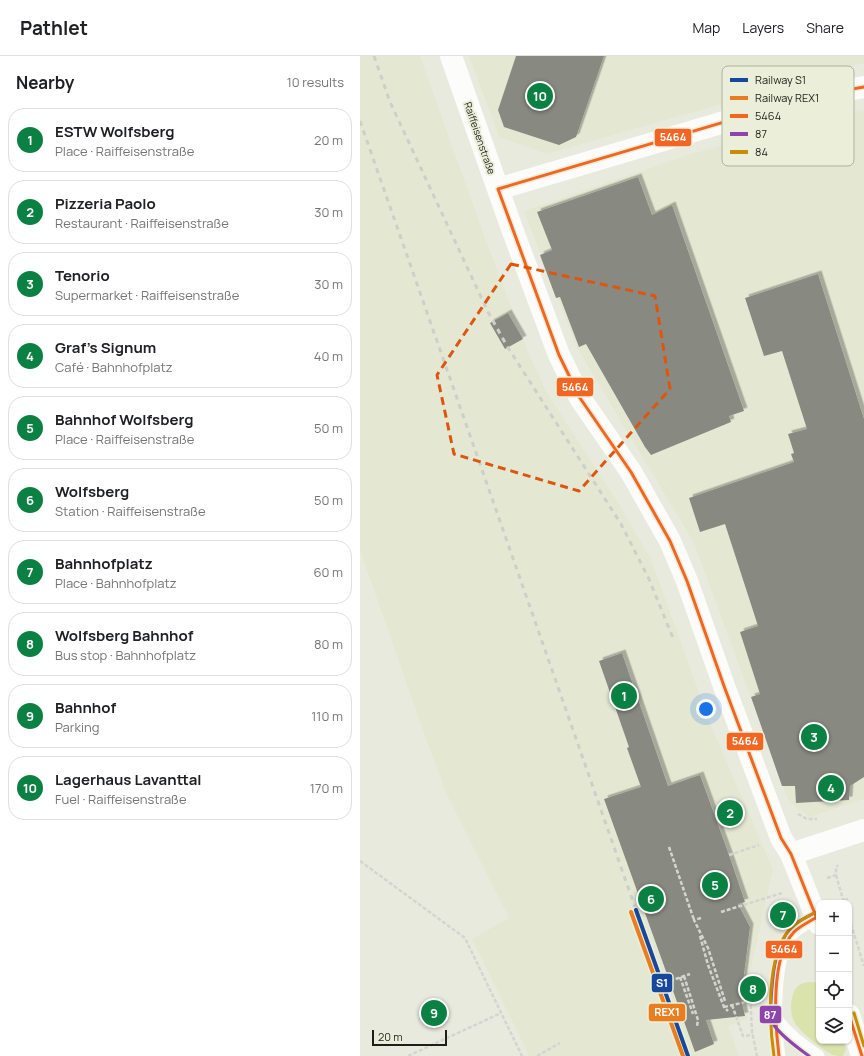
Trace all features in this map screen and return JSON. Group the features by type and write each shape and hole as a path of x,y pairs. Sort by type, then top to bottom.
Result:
{"street":[{"name":"Raiffeisenstraße","path":"451,56 558,355 580,398 631,472 670,541 687,581 724,686 786,846 816,916"},
{"path":"854,89 864,87"},
{"path":"498,189 722,123"},
{"path":"786,846 864,830"},
{"path":"852,1024 862,1056"}],"lane":[{"path":"779,1056 775,1018 781,959 786,945 793,933 816,922"},
{"path":"775,1018 793,1039 818,1056"}],"path":[{"path":"730,855 786,846"},
{"path":"669,847 694,920 708,948 725,1001"},
{"path":"360,862 466,938 522,1056"},
{"path":"836,875 843,900"},
{"path":"694,920 701,918"},
{"path":"852,927 864,965"},
{"path":"698,928 708,965 724,1007 728,1011"},
{"path":"670,981 690,974"},
{"path":"684,976 698,1020 697,1026"},
{"path":"680,977 693,1014"},
{"path":"750,993 753,1035 757,1056"},
{"path":"724,1007 750,1001"},
{"path":"732,1006 743,1036 753,1035"},
{"path":"408,1056 501,1013"},
{"path":"537,1056 560,1043"}],"highlighted area":[{"path":"511,264 655,296 670,389 579,491 454,454 437,375"}],"shaded area":[{"path":"360,56 420,56 485,238 528,352 546,391 619,504 651,559 710,723 773,869 745,996 748,1019 728,1026 739,1056 529,1056 472,939 509,918 447,795 360,550"},
{"path":"469,56 864,56 864,63 854,66 722,66 722,104 547,154 499,137"},
{"path":"864,110 864,799 809,817 789,802 694,543 577,348 524,211 688,155 722,145 722,166 854,166 854,111"}],"green space":[{"path":"806,983 816,983 816,1044 797,1027 791,1010 795,990 797,987"},
{"path":"817,1044 844,1044 846,1049 843,1056 837,1056 829,1053"}],"building":[{"path":"516,56 604,56 576,137 559,145 504,127 498,110"},
{"path":"638,177 652,215 672,205 744,411 729,416 731,422 651,455 586,344 579,347 560,297 556,298 540,255 552,250 537,212"},
{"path":"818,274 864,419 864,777 850,786 849,800 796,803 795,786 782,786 751,697 760,694 740,632 758,626 725,524 700,532 689,498 794,462 791,454 794,453 788,434 807,429 782,351 764,356 745,298"},
{"path":"508,313 523,339 505,349 490,323"},
{"path":"622,653 668,786 700,775 745,902 738,904 750,927 741,998 745,1016 706,1020 714,1044 695,1052 604,799 641,787 627,748 629,747 599,661"}],"railway":[{"path":"374,56 390,102 488,312 507,346 621,524 649,579 673,638"},
{"path":"360,121 636,910"}],"rail line":[{"name":"S1","path":"636,910 688,1056"},
{"name":"REX1","path":"631,912 683,1056"}],"transit line":[{"name":"5464","path":"854,89 864,87"},
{"name":"5464","path":"722,123 498,189 559,355 580,398 631,472 670,541 687,581 724,686 781,838 791,854 816,916"},
{"name":"87","path":"809,1056 781,1034 770,1018 772,983 776,959 784,937 799,921 814,913"},
{"name":"84","path":"774,1056 770,1009 776,957 782,942 791,927 797,922 816,913"},
{"name":"5464","path":"779,1056 776,1027 776,991 781,957 786,943 794,932 816,918"},
{"name":"84","path":"854,1013 864,1046"},
{"name":"5464","path":"852,1024 862,1056"}],"place":[{"name":"Lagerhaus Lavanttal","path":"540,96"},
{"name":"ESTW Wolfsberg","path":"624,696"},
{"name":"Tenorio","path":"814,737"},
{"name":"Graf's Signum","path":"831,788"},
{"name":"Pizzeria Paolo","path":"730,813"},
{"name":"Bahnhof Wolfsberg","path":"715,885"},
{"name":"Wolfsberg","path":"651,899"},
{"name":"Bahnhofplatz","path":"783,915"},
{"name":"Wolfsberg Bahnhof","path":"753,989"},
{"name":"Bahnhof","path":"434,1013"}]}
